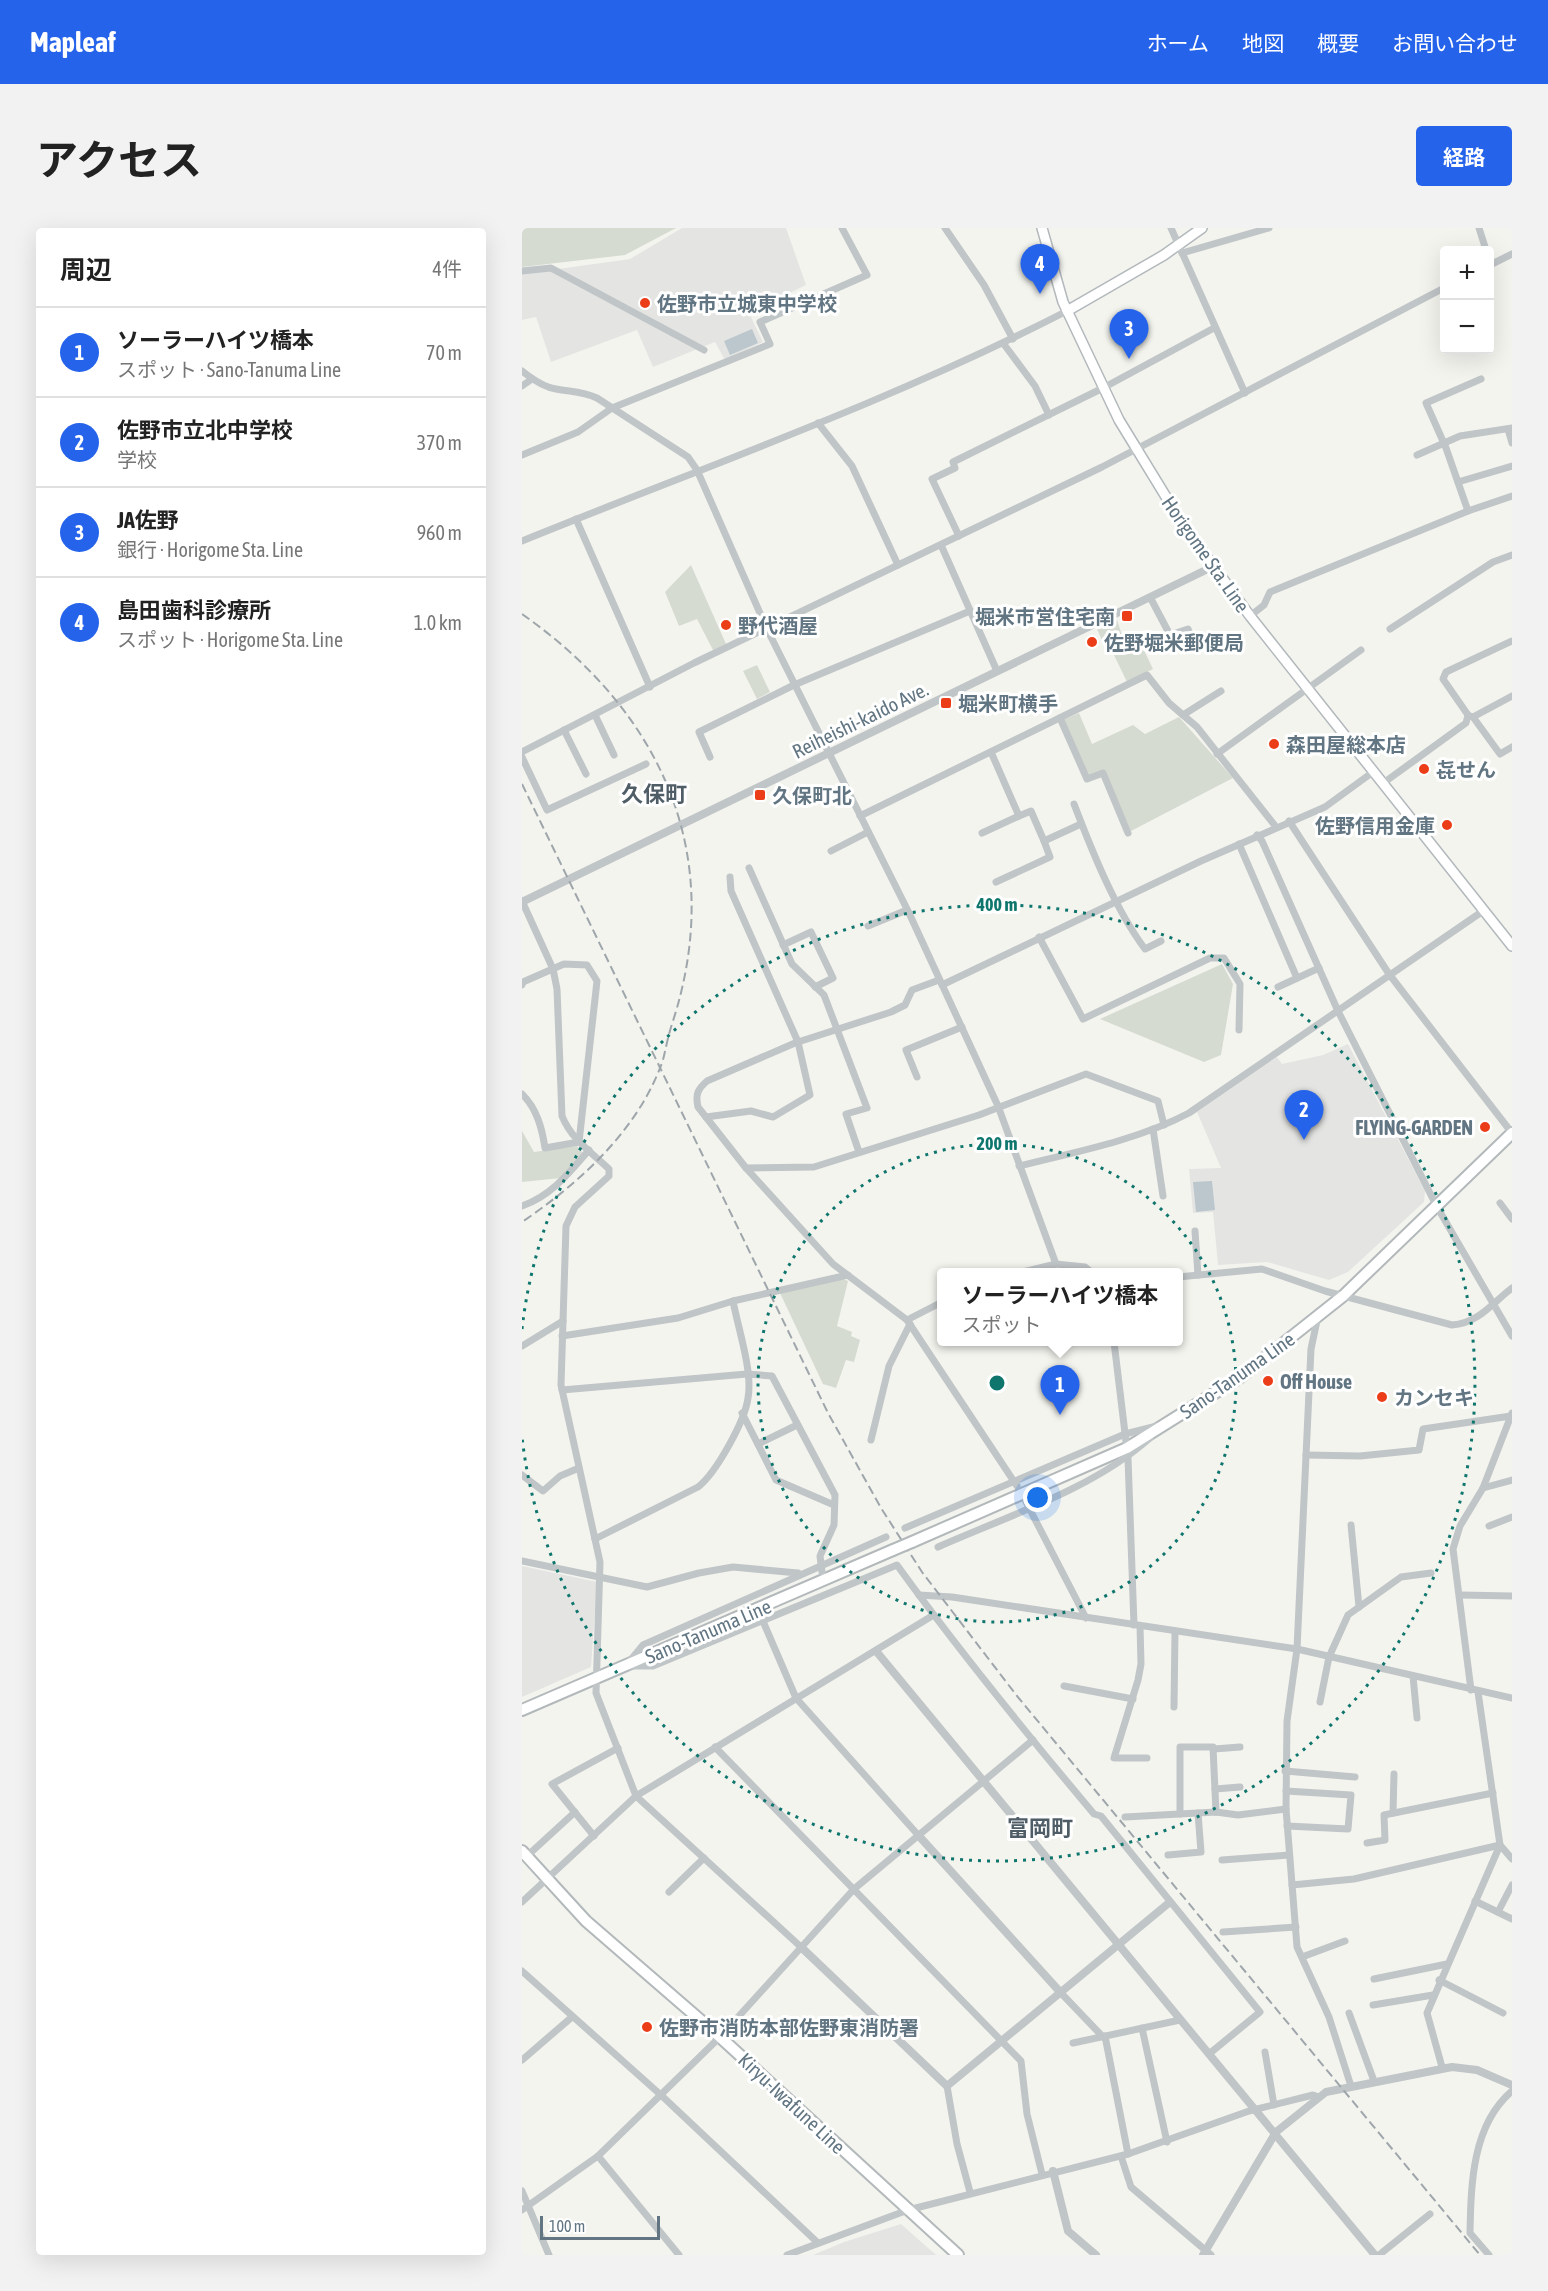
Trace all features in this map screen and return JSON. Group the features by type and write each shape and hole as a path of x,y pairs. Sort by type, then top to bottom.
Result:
{"main road":[{"name":"Horigome Sta. Line","path":"1042,228 1067,311 1103,388 1136,450 1212,567 1512,946"},
{"path":"1067,311 1180,250 1202,228"},
{"name":"Sano-Tanuma Line","path":"522,1710 893,1550 1127,1453 1166,1424 1242,1376 1343,1296 1512,1133"},
{"name":"Kiryu-Iwafune Line","path":"524,1854 613,1946 720,2037 958,2255"}],"street":[{"path":"522,455 578,432 612,408 770,344 760,322 867,275 842,228"},
{"path":"945,228 984,285 1013,339"},
{"path":"1171,228 1245,393"},
{"path":"1180,250 1268,228"},
{"path":"1479,228 1485,246"},
{"path":"1494,261 1512,254"},
{"path":"522,270 551,268 704,350"},
{"path":"522,752 767,629 1136,450 1440,290"},
{"path":"522,541 818,423 1013,339 1067,311"},
{"path":"959,536 932,479 955,468 953,462 1103,388 1214,328"},
{"path":"1003,343 1035,386 1049,415"},
{"path":"522,371 532,379 553,389 582,390 688,457 698,470 767,629 907,910 998,1106 1056,1264"},
{"path":"522,386 532,379"},
{"path":"1468,512 1444,443 1426,403 1481,379"},
{"path":"818,423 852,466 898,565"},
{"path":"1417,455 1460,436 1510,429 1512,443"},
{"path":"1458,482 1512,466"},
{"path":"1250,616 1264,605 1270,592 1512,496"},
{"path":"576,519 650,687"},
{"path":"941,545 997,671"},
{"path":"1390,629 1493,562 1512,555"},
{"name":"Reiheishi-kaido Ave.","path":"522,901 1212,567"},
{"path":"1150,597 1170,635 1188,629 1194,642"},
{"path":"710,756 699,732 794,685 970,611"},
{"path":"1512,641 1446,672 1443,679 1500,754 1512,747"},
{"path":"1217,754 1361,650"},
{"path":"860,816 1147,675 1169,703 1197,727 1276,827"},
{"path":"1183,716 1221,691"},
{"path":"1382,784 1466,723 1470,716 1512,696"},
{"path":"595,715 614,755"},
{"path":"1060,718 1088,779 1102,773 1128,833"},
{"path":"564,730 586,774"},
{"path":"991,752 1018,816"},
{"path":"522,757 547,810 646,764"},
{"path":"1017,1485 908,1322 833,1264 746,1168 698,1107 696,1098 698,1089 707,1081 798,1042 891,1012 905,1005 912,990 941,982 1257,835 1325,807 1373,772"},
{"path":"1074,804 1081,824 1135,935 1145,949 1161,941"},
{"path":"982,833 1031,811 1050,857 996,882"},
{"path":"1289,821 1389,974 1512,1133"},
{"path":"1044,841 1081,824"},
{"path":"831,851 868,832"},
{"path":"1257,835 1262,841 1338,1011 1436,1205 1512,1336"},
{"path":"1239,844 1298,978"},
{"path":"749,868 792,964 824,995 867,1108 846,1114 859,1152"},
{"path":"706,1118 751,1111 773,1117 810,1095 798,1042 731,891 730,878"},
{"path":"522,901 552,969 557,989 562,1116 567,1128 579,1142 609,1169 609,1176 569,1215 566,1226 562,1336 562,1390 600,1562 596,1693 636,1796 801,1947 946,2086 957,2144 970,2192"},
{"path":"868,926 907,910"},
{"path":"1019,1166 1153,1129 1190,1113 1483,911"},
{"path":"783,945 812,932 833,978 815,987"},
{"path":"1039,937 1083,1019 1210,958 1224,958 1240,984 1239,1030"},
{"path":"522,985 523,982 564,964 587,965 597,981 579,1142"},
{"path":"1278,987 1319,968"},
{"path":"917,1077 906,1050 962,1027"},
{"path":"746,1168 814,1167 998,1106 1086,1074 1158,1101 1164,1125"},
{"path":"522,1094 529,1101 541,1124 546,1148 579,1142"},
{"path":"1153,1129 1163,1196"},
{"path":"522,1206 540,1198 559,1184 589,1150"},
{"path":"1500,1203 1512,1219"},
{"path":"1195,1231 1198,1275"},
{"path":"1040,1268 1056,1264 1086,1268"},
{"path":"1183,1277 1262,1269 1343,1296 1452,1325 1466,1324 1512,1288"},
{"path":"562,1336 678,1318 733,1301 848,1275"},
{"path":"595,1539 699,1487 711,1477 727,1449 748,1399 747,1374 733,1301"},
{"path":"870,1440 889,1366 908,1322 937,1305"},
{"path":"1318,1316 1311,1349 1297,1649 1287,1721 1286,1809 1298,1947 1329,2017 1351,2086"},
{"path":"522,1346 563,1320"},
{"path":"1115,1346 1127,1453 1141,1664 1133,1699 1114,1758 1147,1758"},
{"path":"562,1390 747,1374 772,1376 835,1495 834,1525 820,1556 821,1569"},
{"path":"742,1413 776,1480 834,1505"},
{"path":"1306,1455 1360,1456 1419,1450 1423,1429 1511,1414"},
{"path":"1442,2067 1427,2013 1439,1980 1500,1845 1494,1793 1474,1691 1454,1549 1460,1526 1483,1488 1511,1414"},
{"path":"905,1528 1017,1485 1125,1434 1166,1424"},
{"path":"758,1444 797,1425"},
{"path":"938,1547 1027,1504 1073,1487 1127,1453"},
{"path":"522,1475 543,1491 560,1476 579,1468"},
{"path":"1483,1488 1512,1480"},
{"path":"1027,1504 1086,1618"},
{"path":"1489,1526 1512,1517"},
{"path":"1351,1525 1359,1607"},
{"path":"625,1666 643,1645 801,1573 821,1569 885,1537"},
{"path":"522,1561 647,1587 699,1572 733,1568 801,1573"},
{"path":"625,1666 653,1666 829,1590 897,1564 932,1616 1032,1740 1094,1814 1101,1816 1260,2012 1209,2054"},
{"path":"1320,1702 1329,1657 1348,1615 1401,1577 1431,1573"},
{"path":"919,1595 952,1597 1297,1649 1512,1698"},
{"path":"1461,1595 1512,1596"},
{"path":"522,1902 636,1796 932,1616"},
{"path":"762,1619 796,1698 1104,2037 1131,2187 1207,2254 1276,2132 1332,2089 1442,2067 1464,2067 1512,2085"},
{"path":"1174,1707 1175,1631"},
{"path":"876,1651 1377,2255 1430,2214"},
{"path":"1413,1676 1417,1718"},
{"path":"1064,1686 1133,1699"},
{"path":"526,2209 598,2156 662,2096 720,2037 854,1889 1032,1740"},
{"path":"715,1747 1021,2061 1027,2114 1042,2174"},
{"path":"1180,1814 1180,1747 1214,1747 1214,1749 1240,1747"},
{"path":"594,1836 552,1784 618,1748"},
{"path":"1214,1749 1216,1812"},
{"path":"1285,1771 1355,1777"},
{"path":"1393,1813 1394,1774"},
{"path":"1215,1789 1240,1787"},
{"path":"1286,1791 1350,1795 1348,1829 1287,1826"},
{"path":"1367,1843 1385,1840 1384,1815 1494,1793"},
{"path":"1125,1817 1216,1812 1238,1815 1286,1809"},
{"path":"524,1854 575,1812"},
{"path":"1168,1855 1201,1852 1198,1813"},
{"path":"1500,1845 1512,1859"},
{"path":"1292,1885 1354,1879 1500,1845"},
{"path":"1222,1860 1289,1855"},
{"path":"669,1892 704,1858"},
{"path":"1498,1912 1512,1885"},
{"path":"1475,1901 1512,1919"},
{"path":"946,2086 1170,1902"},
{"path":"1223,1932 1296,1927"},
{"path":"1302,1957 1345,1941"},
{"path":"1374,1979 1447,1964"},
{"path":"522,1971 662,2096 817,2242"},
{"path":"1439,1980 1503,2013"},
{"path":"1373,2005 1433,1995"},
{"path":"1349,2013 1374,2081"},
{"path":"522,2060 572,2017"},
{"path":"1073,2043 1180,2020"},
{"path":"1142,2028 1167,2142"},
{"path":"1265,2052 1274,2104"},
{"path":"1489,2255 1470,2233 1471,2195 1484,2127 1499,2102 1512,2091"},
{"path":"787,2255 908,2210 970,2192 1125,2155 1274,2104 1313,2095 1319,2097"},
{"path":"598,2156 680,2255"},
{"path":"1053,2172 1068,2231 1096,2255"},
{"path":"522,2191 526,2209 549,2255"}],"shaded area":[{"path":"522,228 676,228 625,255 522,267"},
{"name":"佐野市立城東中学校","path":"682,228 786,228 806,285 749,313 763,342 725,360 715,342 653,367 637,330 551,362 536,317 522,320 522,274 630,259"},
{"path":"752,329 758,343 730,355 724,341"},
{"path":"691,565 726,644 713,650 697,619 679,626 665,592"},
{"path":"1117,620 1126,647 1140,642 1153,669 1127,682 1113,653 1108,654 1097,629"},
{"path":"757,665 770,692 757,699 743,671"},
{"path":"1079,713 1092,744 1133,725 1145,734 1179,717 1233,778 1131,831 1103,770 1089,776 1063,720"},
{"path":"1222,964 1233,984 1221,1055 1204,1062 1100,1019"},
{"path":"1348,1044 1425,1191 1424,1202 1348,1272 1329,1280 1267,1262 1218,1265 1213,1212 1193,1213 1189,1169 1221,1168 1197,1112 1277,1057 1282,1064 1323,1055"},
{"path":"522,1131 534,1152 577,1146 583,1153 561,1178 522,1182"},
{"path":"1212,1181 1215,1210 1196,1212 1193,1182"},
{"path":"843,1279 848,1281 837,1326 852,1332 851,1336 860,1340 854,1362 846,1360 836,1388 823,1384 780,1293"},
{"path":"522,1566 597,1582 591,1667 522,1697"},
{"path":"901,2224 936,2255 813,2255 844,2242"}],"railway":[{"path":"522,614 571,653 613,696 646,743 670,793 686,847 692,903 687,962 663,1060 652,1085 639,1109 606,1152 566,1190 522,1222"},
{"path":"522,784 828,1413 881,1508 922,1572 1017,1696 1480,2255"}],"place":[{"name":"島田歯科診療所","path":"1040,294"},
{"name":"佐野市立城東中学校","path":"645,303"},
{"name":"JA佐野","path":"1129,359"},
{"name":"堀米市営住宅南","path":"1127,616"},
{"name":"野代酒屋","path":"726,625"},
{"name":"佐野堀米郵便局","path":"1092,642"},
{"name":"堀米町横手","path":"946,703"},
{"name":"森田屋総本店","path":"1274,744"},
{"name":"㐂せん","path":"1424,769"},
{"name":"久保町北","path":"760,795"},
{"name":"佐野信用金庫","path":"1447,825"},
{"name":"FLYING-GARDEN","path":"1485,1127"},
{"name":"佐野市立北中学校","path":"1304,1140"},
{"name":"Off House","path":"1268,1381"},
{"name":"カンセキ","path":"1382,1397"},
{"name":"ソーラーハイツ橋本","path":"1060,1415"},
{"name":"佐野市消防本部佐野東消防署","path":"647,2027"}],"district":[{"name":"久保町","path":"654,794"},
{"name":"富岡町","path":"1040,1828"}]}
